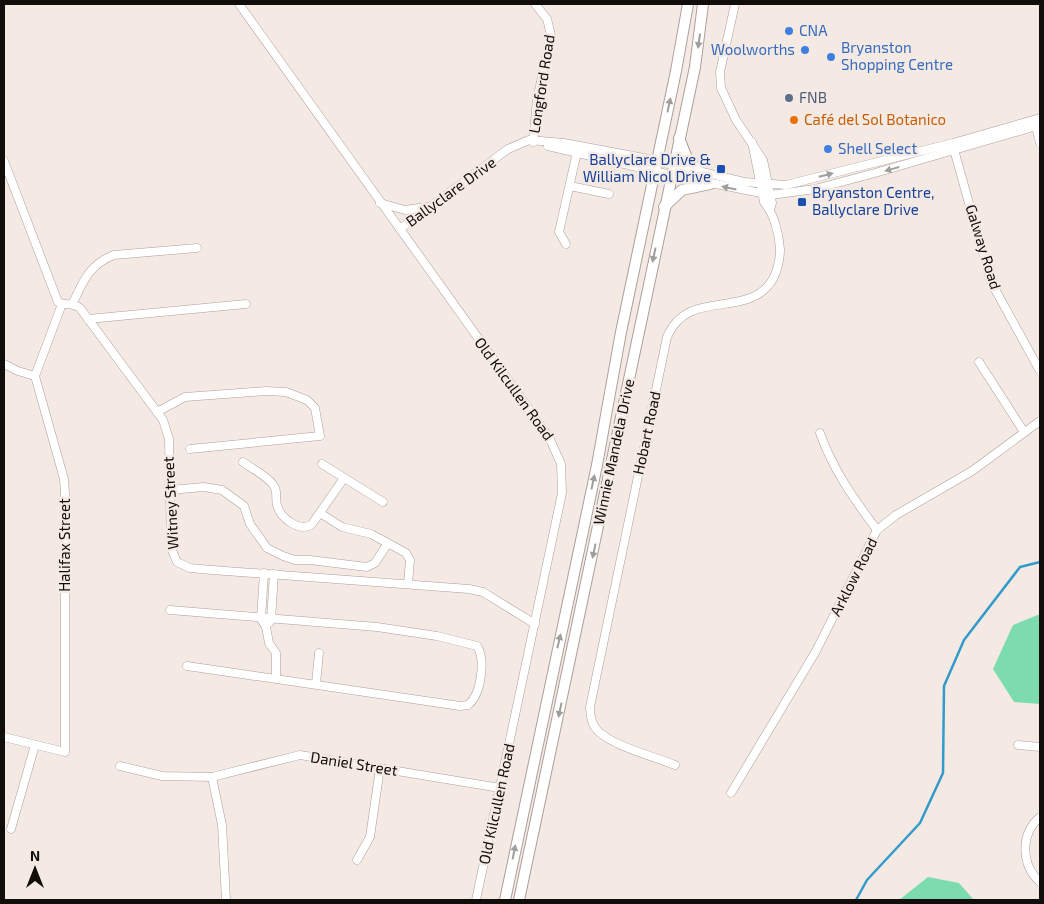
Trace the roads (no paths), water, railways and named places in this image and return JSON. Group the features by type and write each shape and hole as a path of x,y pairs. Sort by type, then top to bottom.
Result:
{"main road":[{"name":"Winnie Mandela Drive","path":"505,900 597,465 621,332 688,4"},
{"name":"Winnie Mandela Drive","path":"521,900 664,207 695,66 704,4"},
{"path":"679,138 687,158 699,171"},
{"path":"664,207 682,190 710,184"}],"street":[{"name":"Old Kilcullen Road","path":"239,4 549,438 561,464 562,493 476,900"},
{"name":"Longford Road","path":"533,142 538,100 550,41 550,25 535,4"},
{"name":"Hobart Road","path":"735,4 720,84 729,108 763,160 771,195 772,203 770,210"},
{"path":"533,142 656,166 710,184 771,195 815,189 1038,122 1040,139"},
{"path":"533,142 656,166"},
{"name":"Ballyclare Drive","path":"400,229 502,156 533,142"},
{"name":"Hobart Road","path":"675,765 612,740 599,732 590,712 667,337 673,326 689,312 703,306 742,302 754,297 767,287 777,270 780,255 779,241 770,210 764,202 752,142"},
{"path":"672,170 699,171 760,184 801,182 954,147"},
{"name":"Galway Road","path":"954,147 990,282 1040,371"},
{"path":"566,244 560,232 577,152"},
{"path":"4,161 55,297 62,304"},
{"path":"570,186 608,194"},
{"path":"380,203 405,210 431,206"},
{"path":"62,304 73,303 87,273 102,260 114,255 196,248"},
{"name":"Witney Street","path":"73,303 80,308 166,427 169,440 171,548 177,562 190,568 477,590 534,624"},
{"path":"4,364 35,376 62,304"},
{"path":"88,319 246,304"},
{"path":"980,362 1024,432"},
{"name":"Halifax Street","path":"35,376 65,493 65,752 36,745"},
{"path":"157,412 185,398 277,391 307,400 317,412 320,436 190,448"},
{"name":"Arklow Road","path":"731,793 816,652 877,530 896,515 972,471 1040,420"},
{"path":"820,433 828,456 850,494 877,530"},
{"path":"243,462 273,485 278,509 291,523 300,527 308,527 344,478"},
{"path":"322,464 383,502"},
{"path":"170,490 204,487 222,490 244,506 250,524 267,548 290,559 367,567 375,563 388,543"},
{"path":"320,513 342,527 371,534 409,556 408,584"},
{"path":"264,573 261,618 266,627 269,643 276,653 276,677"},
{"path":"266,627 271,620 274,574"},
{"path":"170,610 407,631 470,642 477,646 480,652 481,664 477,691 468,705 460,706 276,677 256,677 187,666"},
{"path":"316,684 319,653"},
{"path":"4,737 36,745 11,829"},
{"path":"1018,744 1040,746"},
{"name":"Daniel Street","path":"120,766 162,776 212,777 300,755 500,788"},
{"path":"357,860 370,837 380,768"},
{"path":"212,777 222,825 226,900"},
{"path":"1040,817 1030,828 1025,847 1028,865 1040,882"}],"waterway":[{"path":"856,900 867,880 920,823 943,773 944,686 964,640 1020,567 1040,562"}],"place":[{"name":"CNA","path":"789,31"},
{"name":"Woolworths","path":"805,50"},
{"name":"Bryanston Shopping Centre","path":"831,57"},
{"name":"FNB","path":"789,98"},
{"name":"Café del Sol Botanico","path":"794,120"},
{"name":"Shell Select","path":"828,149"},
{"name":"Ballyclare Drive & William Nicol Drive","path":"721,169"},
{"name":"Bryanston Centre, Ballyclare Drive","path":"802,202"}]}
